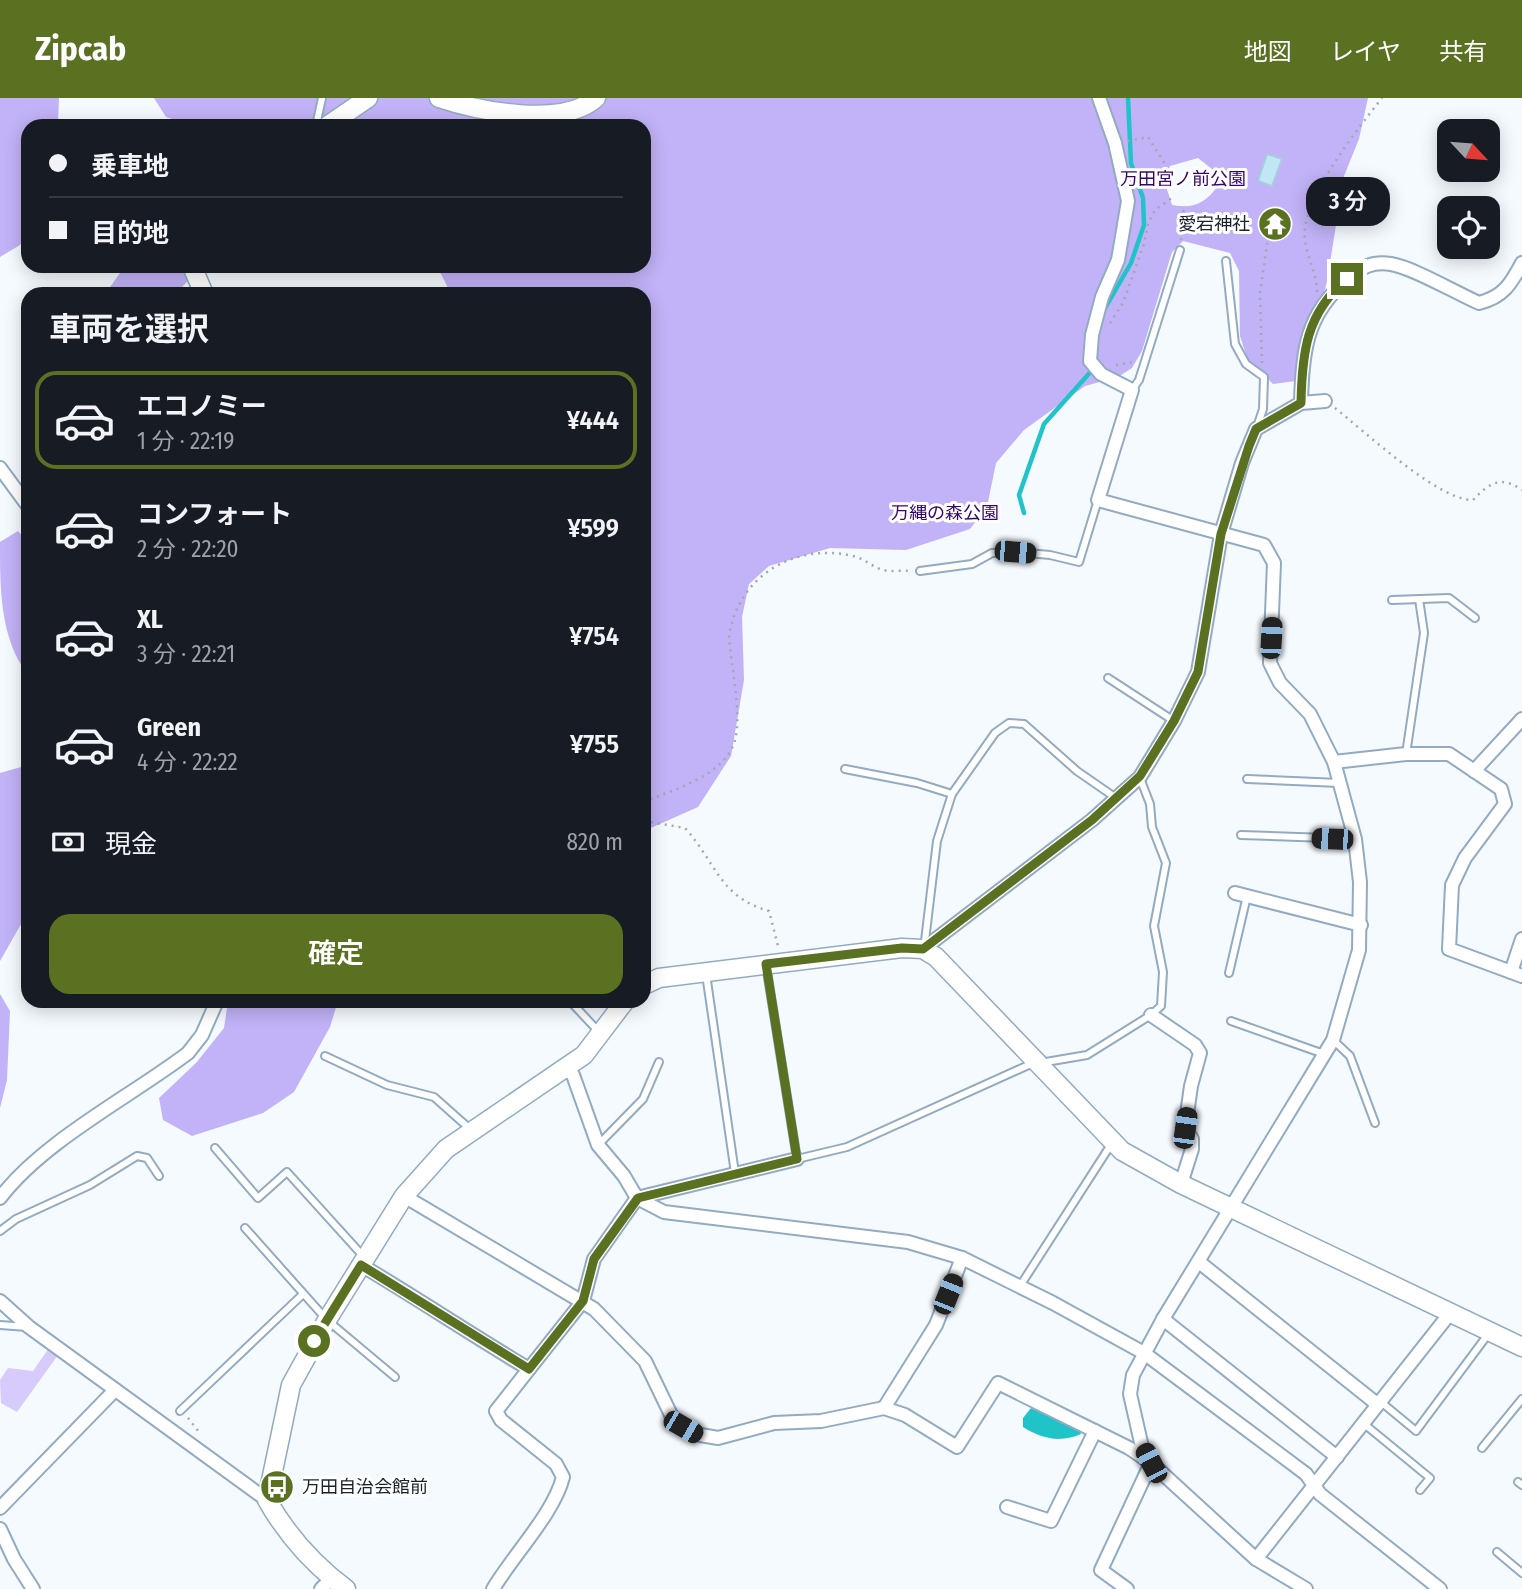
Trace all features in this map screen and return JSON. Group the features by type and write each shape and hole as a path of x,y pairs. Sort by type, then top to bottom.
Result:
{"street":[{"path":"338,119 369,98"},
{"path":"439,98 472,109 532,114 569,111 589,105 596,98"},
{"path":"1100,98 1129,201 1118,260 1102,297 1092,335 1090,361 1101,374 1132,390 1098,500 1264,545 1275,563 1270,663 1280,683 1310,714 1334,762 1355,839 1361,925 1359,950 1333,1040 1163,1320 1133,1375 1130,1394 1142,1447 1151,1463"},
{"path":"1301,403 1301,369 1317,310 1334,290 1360,269 1374,263 1394,265 1479,303 1493,299 1510,287 1522,263"},
{"path":"923,949 1116,798 1140,776 1174,721 1198,672 1221,534 1242,463 1256,429 1301,403 1325,401"},
{"path":"0,468 21,496"},
{"path":"1474,771 1522,719"},
{"path":"1334,762 1406,754 1448,754 1501,789 1505,804 1465,858 1452,885 1449,949 1516,974 1522,939"},
{"path":"1241,895 1361,925"},
{"path":"651,982 659,978 774,962 902,948 923,949 936,957 1113,1141 1146,1166 1522,1347"},
{"path":"0,1198 12,1182 55,1146 188,1053 202,1035 215,1008"},
{"path":"267,1500 291,1385 327,1320 404,1196 446,1149 471,1130 567,1070 584,1055 620,1008"},
{"path":"1151,1016 1195,1045 1200,1053 1191,1086 1185,1128 1192,1139 1192,1149 1181,1184"},
{"path":"567,1070 573,1075 598,1145 638,1198 664,1212 908,1242 962,1258 1020,1286 1144,1353 1315,1482 1320,1494 1440,1589"},
{"path":"493,1589 518,1549 548,1512 559,1493 563,1477 556,1464 501,1420 496,1412 583,1301 594,1259 638,1198 797,1159"},
{"path":"404,1196 583,1301 645,1361 674,1421 695,1434 718,1438 774,1423 821,1421 884,1408 905,1415 957,1447 998,1383 1095,1431 1151,1463 1256,1559 1306,1589"},
{"path":"884,1408 936,1325 962,1258"},
{"path":"363,1262 529,1369"},
{"path":"1199,1262 1379,1403"},
{"path":"0,1301 29,1327 267,1500 280,1523 333,1585"},
{"path":"1256,1559 1451,1312"},
{"path":"1163,1320 1337,1457"},
{"path":"0,1508 115,1390"},
{"path":"1007,1507 1051,1521 1095,1431"},
{"path":"1127,1589 1101,1570 1151,1463"},
{"path":"0,1529 33,1589"}],"lane":[{"path":"318,119 322,98"},
{"path":"1132,390 1139,380 1180,250"},
{"path":"1226,261 1235,344 1246,365 1264,377 1262,409 1256,429"},
{"path":"920,571 960,567 992,553 1050,555 1079,562 1098,500"},
{"path":"1406,754 1424,633 1419,598"},
{"path":"1392,600 1449,598 1475,618"},
{"path":"1108,678 1174,721"},
{"path":"923,949 937,841 952,794 995,733 1009,723 1024,724 1077,771 1116,798"},
{"path":"845,769 917,783 952,794"},
{"path":"774,962 797,1159 847,1147 1037,1062 1087,1055 1151,1016 1161,1006 1163,996 1163,972 1154,926 1166,863 1152,827 1150,804 1140,776"},
{"path":"1247,779 1339,782"},
{"path":"1241,835 1355,839"},
{"path":"1229,973 1241,895"},
{"path":"705,972 735,1173"},
{"path":"577,1008 601,1034"},
{"path":"1231,1021 1324,1054"},
{"path":"1333,1040 1350,1056 1375,1123"},
{"path":"326,1056 387,1085 434,1097 471,1130"},
{"path":"598,1145 643,1100 659,1062"},
{"path":"1020,1286 1113,1141"},
{"path":"215,1148 258,1198 288,1172 363,1262"},
{"path":"0,1231 16,1219 90,1185 137,1156 147,1158 159,1176"},
{"path":"245,1228 327,1320 395,1377"},
{"path":"180,1412 302,1295"},
{"path":"0,1325 29,1327"},
{"path":"1379,1403 1416,1431 1490,1331"},
{"path":"1482,1448 1522,1399"},
{"path":"1363,1423 1430,1478 1420,1490"},
{"path":"1497,1552 1522,1573"}],"path":[{"path":"1317,310 1317,275 1304,238 1317,191 1382,98"},
{"path":"1138,139 1148,137 1172,175"},
{"path":"1107,327 1123,303 1155,210 1173,197"},
{"path":"1180,250 1184,205"},
{"path":"1261,356 1260,293 1268,238"},
{"path":"1115,365 1130,361"},
{"path":"1325,401 1423,477 1460,500 1474,500 1486,486 1498,480 1512,483 1522,490"},
{"path":"651,799 703,776 717,766 735,740 729,637 731,622 755,582 769,568 793,556 818,554 853,556 883,570 920,571"},
{"path":"651,822 685,828 732,893 748,905 769,911 774,962"}],"shaded area":[{"path":"49,1348 58,1355 17,1412 1,1403 0,1380 8,1368 33,1371"}],"green space":[{"path":"0,98 59,98 58,119 21,119 21,243 0,257"},
{"name":"万縄の森公園","path":"154,98 1368,98 1359,139 1344,176 1327,281 1314,334 1296,381 1273,384 1247,358 1240,336 1239,271 1230,253 1183,241 1172,252 1142,351 1132,368 1118,377 1085,386 1024,430 996,463 987,507 970,529 906,550 830,548 769,566 749,584 742,617 744,680 731,756 698,807 651,828 651,287 448,287 440,273 651,273 651,119 166,117","holes":["1198,158 1217,173 1218,186 1204,201 1187,206 1172,205 1164,180 1170,166"]},
{"path":"120,273 195,273 182,287 110,287"},
{"path":"18,531 21,534 21,664 7,630 1,596 0,542"},
{"path":"21,767 21,924 0,961 0,773"},
{"path":"0,994 10,1011 7,1080 0,1108"},
{"path":"227,1008 336,1008 330,1027 294,1092 263,1113 192,1136 163,1120 159,1098 196,1063 224,1028"}],"water":[{"path":"1031,1408 1080,1431 1081,1434 1058,1439 1030,1431 1023,1427 1023,1418"}],"building":[{"path":"1267,154 1282,159 1272,186 1258,181"},
{"path":"1266,210 1289,217 1282,238 1260,231"}],"waterway":[{"path":"1104,310 1131,263 1144,225 1143,198 1131,163 1128,98"},
{"path":"1024,513 1019,495 1044,424 1094,368"}],"place":[{"name":"愛宕神社","path":"1275,224"},
{"name":"万田自治会館前","path":"277,1487"}],"route":[{"path":"314,1341 361,1265 447,1315 462,1329 529,1369 583,1301 594,1259 638,1198 797,1159 766,964 902,948 923,949 1092,820 1140,776 1174,721 1198,672 1221,534 1242,463 1256,429 1270,418 1301,403 1301,369 1317,310 1347,279"}],"park label":[{"name":"万田宮ノ前公園","path":"1183,179"}]}
